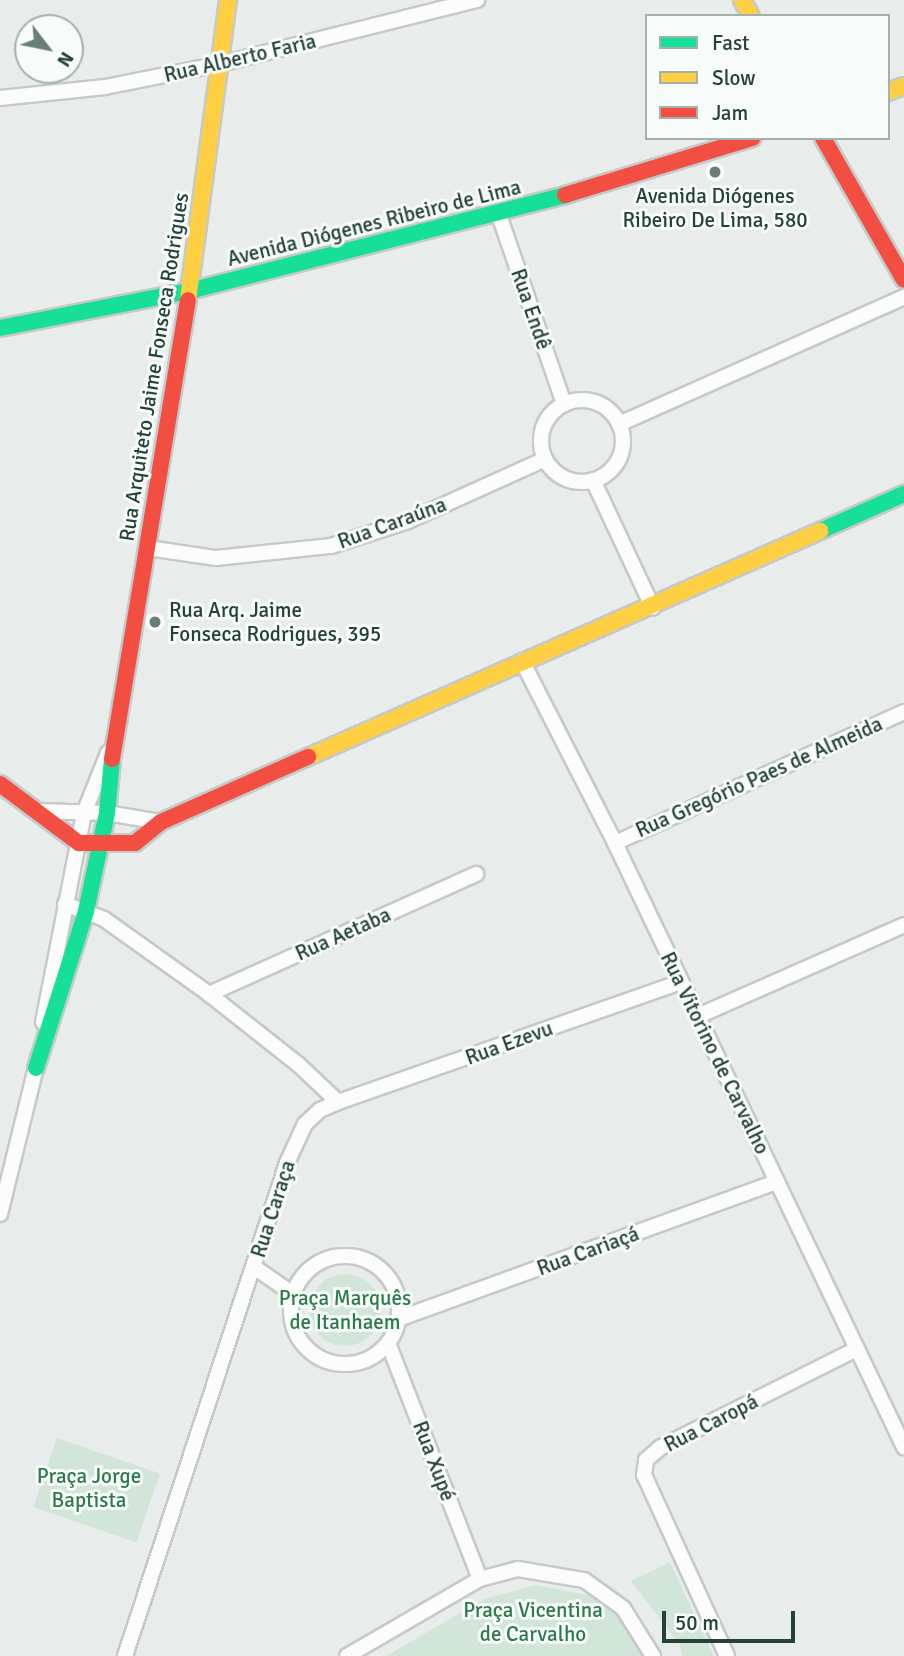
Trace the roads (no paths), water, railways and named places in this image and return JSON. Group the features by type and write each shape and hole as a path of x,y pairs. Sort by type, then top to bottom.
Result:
{"street":[{"name":"Rua Arquiteto Jaime Fonseca Rodrigues","path":"0,1214 36,1068 86,911 107,813 114,740 189,291 228,0"},
{"name":"Rua Alberto Faria","path":"0,98 105,88 220,64 477,0"},
{"name":"Avenida Diógenes Ribeiro de Lima","path":"0,328 189,291 499,215 746,140"},
{"path":"824,140 904,280"},
{"name":"Rua Endê","path":"499,215 564,404"},
{"path":"620,424 904,297"},
{"path":"596,402 620,424 619,458 593,480 560,476 545,459 541,447 545,422 564,404 596,402"},
{"name":"Rua Caraúna","path":"148,548 216,558 331,545 408,521 545,459"},
{"path":"593,480 653,608"},
{"path":"0,785 79,843 99,845 135,842 160,822 522,661 653,608 904,494"},
{"name":"Rua Vitorino de Carvalho","path":"522,661 615,843 904,1447"},
{"name":"Rua Gregório Paes de Almeida","path":"615,843 904,712"},
{"name":"Rua Arquiteto Jaime Fonseca Rodrigues","path":"36,1068 84,813 114,740"},
{"path":"36,811 107,813 160,822"},
{"name":"Rua Aetaba","path":"209,994 476,874"},
{"path":"65,904 86,911 209,994 307,1071 338,1102"},
{"path":"698,1016 904,925"},
{"name":"Rua Ezevu","path":"338,1102 680,982"},
{"name":"Rua Caraça","path":"125,1656 295,1144 320,1110 338,1102"},
{"name":"Rua Cariaçá","path":"398,1319 777,1182"},
{"path":"337,1257 358,1257 376,1266 390,1280 398,1299 398,1319 388,1343 361,1363 344,1365 312,1355 293,1328 293,1294 303,1276 318,1263 337,1257"},
{"path":"254,1267 293,1294"},
{"name":"Rua Xupé","path":"388,1343 480,1579"},
{"name":"Rua Caropá","path":"727,1656 644,1475 646,1460 661,1447 857,1349"},
{"path":"347,1656 480,1579 518,1569 584,1580 623,1608 653,1656"}],"place":[{"name":"Avenida Diógenes Ribeiro De Lima, 580","path":"715,172"},
{"name":"Rua Arq. Jaime Fonseca Rodrigues, 395","path":"155,622"}],"park label":[{"name":"Praça Marquês de Itanhaem","path":"345,1310"},
{"name":"Praça Jorge Baptista","path":"89,1488"},
{"name":"Praça Vicentina de Carvalho","path":"533,1622"}]}
